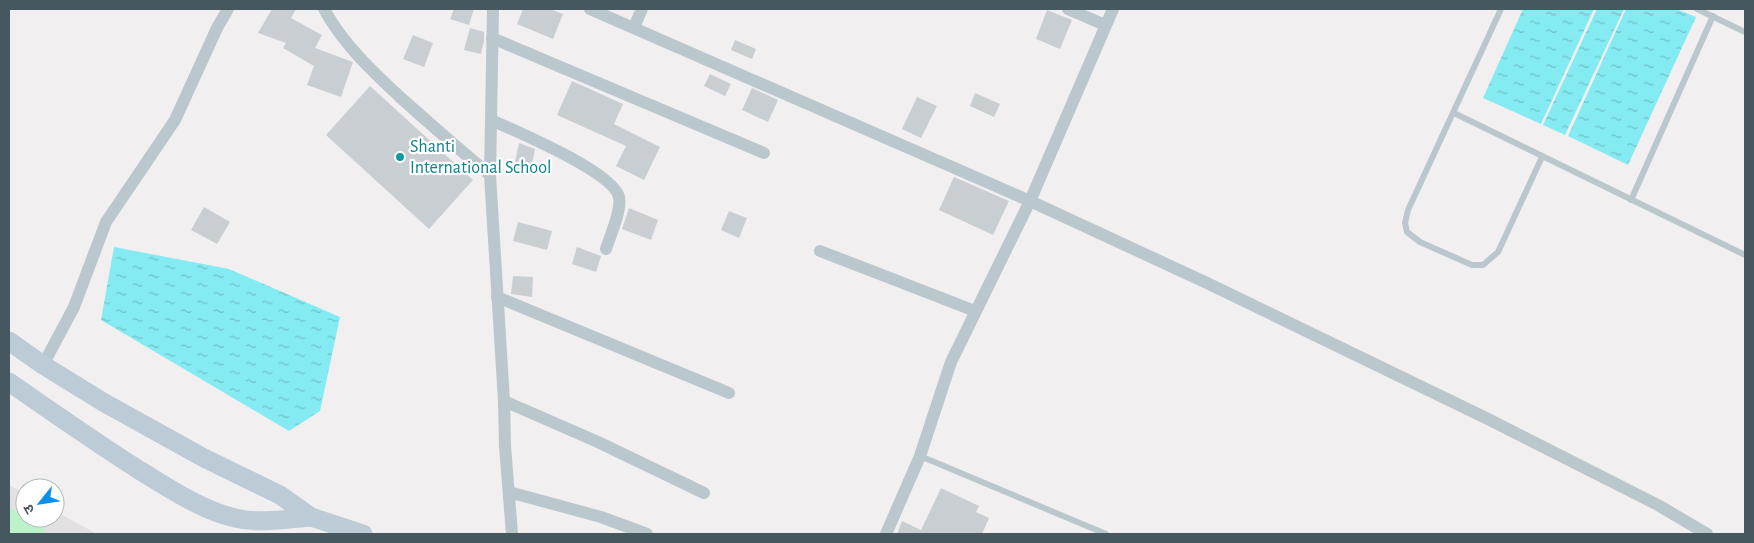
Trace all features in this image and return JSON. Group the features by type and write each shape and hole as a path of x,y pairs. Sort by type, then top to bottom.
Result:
{"main road":[{"path":"9,341 43,366 102,402 204,458 280,495 311,517 363,534"},
{"path":"9,382 132,465 206,508 236,518 264,520 311,517"}],"street":[{"path":"43,366 74,306 106,222 175,120 217,28 228,9"},
{"path":"324,9 345,41 366,66 490,175"},
{"path":"493,9 490,175 511,532"},
{"path":"590,9 1030,202 1207,283 1486,418 1658,506 1707,534"},
{"path":"634,27 642,9"},
{"path":"1068,9 1105,25"},
{"path":"886,534 920,456 951,362 1030,202 1113,9"},
{"path":"492,38 764,153"},
{"path":"491,120 567,156 601,176 613,187 619,195 620,205 606,249"},
{"path":"820,251 975,311"},
{"path":"497,296 728,393"},
{"path":"504,401 598,442 704,493"},
{"path":"509,492 601,517 647,534"}],"lane":[{"path":"1501,9 1408,210 1404,223 1407,232 1420,242 1472,265 1483,266 1498,252 1542,157"},
{"path":"1697,9 1745,32"},
{"path":"1631,200 1713,16"},
{"path":"1454,113 1745,255"},
{"path":"920,456 1106,534"}],"shaded area":[{"path":"9,485 15,488 15,528 65,528 65,516 97,534 9,534"}],"green space":[{"path":"9,507 15,510 15,528 44,528 45,534 9,534"}],"water":[{"path":"1523,9 1594,9 1541,124 1483,98"},
{"path":"1597,9 1624,9 1565,135 1543,125"},
{"path":"1626,9 1676,9 1696,17 1628,165 1568,136"},
{"path":"114,247 229,269 340,317 320,411 289,431 101,320"}],"building":[{"path":"272,9 296,9 291,18 322,35 315,48 353,62 341,97 307,85 314,66 283,48 286,43 258,33"},
{"path":"454,9 474,9 469,25 450,19"},
{"path":"523,9 550,9 563,14 553,39 517,24"},
{"path":"1047,10 1072,20 1060,49 1036,39"},
{"path":"470,28 484,32 481,54 464,50"},
{"path":"413,35 433,43 424,67 403,59"},
{"path":"735,40 756,49 752,59 731,50"},
{"path":"710,74 731,84 725,96 704,86"},
{"path":"572,81 623,104 614,124 660,147 644,180 616,166 626,146 557,115"},
{"name":"Shanti International School","path":"370,86 473,180 429,229 326,135"},
{"path":"752,88 778,100 768,122 742,110"},
{"path":"975,93 1000,104 994,117 970,106"},
{"path":"917,97 937,106 921,138 902,129"},
{"path":"519,143 535,149 530,175 513,171"},
{"path":"954,177 1009,201 993,235 939,210"},
{"path":"204,207 230,222 217,244 191,230"},
{"path":"629,208 658,220 651,240 622,229"},
{"path":"729,211 747,218 739,238 721,230"},
{"path":"518,222 552,231 547,250 513,241"},
{"path":"577,247 601,256 596,272 572,264"},
{"path":"513,276 533,277 532,297 511,294"},
{"path":"941,488 979,506 976,512 989,518 982,534 897,534 902,521 921,530"}],"place":[{"name":"Shanti International School","path":"400,157"}]}
